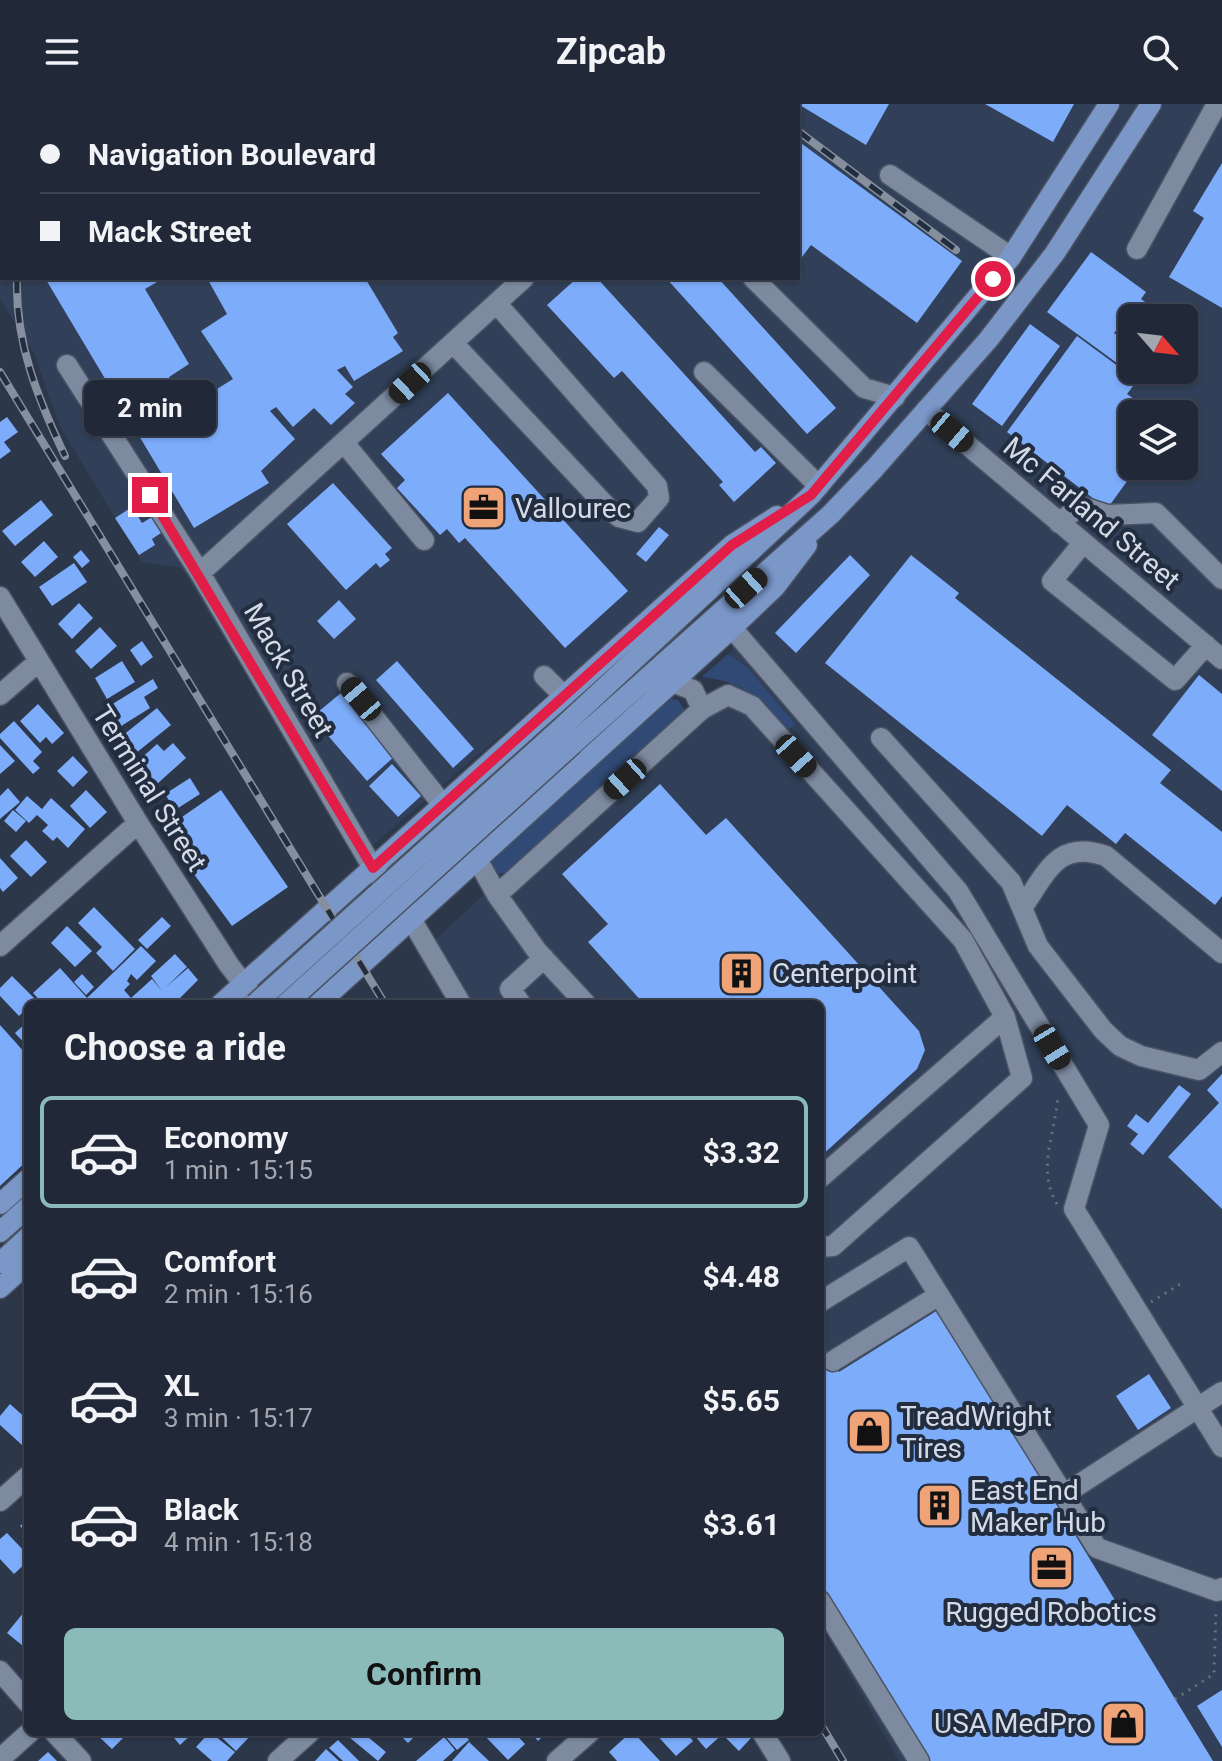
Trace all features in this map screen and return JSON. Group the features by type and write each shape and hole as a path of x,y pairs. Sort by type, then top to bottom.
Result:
{"main road":[{"path":"290,1000 566,737 815,490 1011,257 1109,104"},
{"path":"322,1000 775,587 831,514 988,340 1055,253 1151,104"},
{"path":"895,397 926,410"},
{"path":"226,1000 732,545 815,490"},
{"path":"262,1000 566,737 831,514"},
{"path":"0,1204 24,1183"},
{"path":"0,1232 24,1211"},
{"path":"0,1263 24,1241"},
{"path":"0,1288 24,1267"}],"street":[{"path":"1137,249 1217,104"},
{"path":"890,175 1011,257"},
{"path":"200,573 522,280"},
{"path":"755,280 864,388 895,397"},
{"path":"453,343 609,509 631,522 638,522 644,517 659,498 657,486 497,304"},
{"name":"Mack Street","path":"67,365 200,573 373,868 411,919 459,1000"},
{"path":"704,372 815,490"},
{"name":"Mc Farland Street","path":"926,410 1214,652"},
{"path":"345,444 424,540"},
{"path":"1059,523 1080,506 1107,515 1156,513 1222,579"},
{"path":"1083,543 1052,581 1175,680 1214,652"},
{"name":"Terminal Street","path":"0,597 138,823 254,1000"},
{"path":"732,628 958,891 1099,1125 1074,1209 1222,1447"},
{"path":"0,695 38,662"},
{"path":"544,676 564,696"},
{"path":"672,682 693,690 702,709"},
{"path":"347,683 443,805"},
{"path":"497,895 702,709 728,695 752,706 963,940 1005,1017 1022,1078 833,1246 824,1247"},
{"path":"881,738 1011,882 1038,946 1103,1030 1120,1046 1141,1056 1199,1070 1222,1052"},
{"path":"0,946 138,823"},
{"path":"1022,908 1057,858 1072,850 1091,851 1106,856 1222,953"},
{"path":"477,859 497,895 544,958 582,1000"},
{"path":"518,1000 510,989 544,958"},
{"path":"824,1175 1005,1017"},
{"path":"824,1300 909,1247 1097,1548 1220,1589"},
{"path":"833,1361 939,1295"},
{"path":"1063,1495 1222,1392"},
{"path":"0,1501 24,1480"},
{"path":"824,1607 919,1761"},
{"path":"0,1671 24,1698"},
{"path":"0,1759 26,1736"},
{"path":"58,1736 81,1761"},
{"path":"278,1761 306,1736"},
{"path":"557,1761 585,1736"},
{"path":"764,1736 780,1761"}],"path":[{"path":"1144,1307 1182,1283"},
{"path":"1175,1699 1214,1674 1220,1589"}],"shaded area":[{"path":"800,104 1222,104 1222,1761 899,1761 824,1629 824,1000 446,1000 418,955 685,711 734,681 750,693 786,732 747,667 728,654 749,634 699,564 358,858 182,568 142,562 60,427 34,353 0,299 0,280 800,280"},
{"path":"728,654 747,667 795,724 786,732 759,701 742,688 702,677"},
{"path":"671,699 678,700 685,711 508,872 498,874 491,869 489,861"}],"building":[{"path":"800,104 889,104 866,145 800,105"},
{"path":"985,104 1074,104 1053,142"},
{"path":"800,142 962,261 917,323 811,245 802,257"},
{"path":"1222,163 1222,308 1169,277 1204,218 1193,211"},
{"path":"1091,252 1146,292 1141,299 1148,304 1118,304 1118,328 1114,333 1118,336 1118,364 1047,312"},
{"path":"46,280 161,280 145,289 189,364 169,377 188,407 233,379 201,331 227,314 208,280 366,280 398,333 393,337 403,351 354,381 345,366 337,370 353,387 345,394 355,403 331,425 314,408 293,427 276,407 270,411 295,439 261,471 269,483 194,528"},
{"path":"575,280 599,280 755,452 761,447 776,463 734,502 719,485 723,482 622,371 614,378 547,305"},
{"path":"668,280 720,280 836,408 807,434"},
{"path":"1030,324 1060,346 1002,426 972,404"},
{"path":"1077,336 1118,366 1118,384 1134,384 1127,394 1135,400 1118,400 1118,480 1128,480 1107,509 1007,432"},
{"name":"Vallourec","path":"448,393 628,591 565,648 465,538 459,543 447,529 440,535 397,488 405,480 381,454"},
{"path":"7,417 18,432 4,442 11,451 0,459 0,422"},
{"path":"333,483 392,548 385,554 390,560 380,568 376,563 346,590 287,524"},
{"path":"41,500 53,515 15,546 2,531"},
{"path":"132,507 142,523 154,516 164,531 152,539 155,545 139,555 115,518"},
{"path":"659,527 669,535 646,562 636,554"},
{"path":"44,541 58,557 35,577 21,562"},
{"path":"81,550 90,561 82,568 73,557"},
{"path":"850,555 870,575 796,653 775,633"},
{"path":"911,555 959,593 955,598 1171,770 1160,783 1222,832 1222,896 1215,905 1125,833 1116,844 1067,805 1042,836 825,663"},
{"path":"74,563 87,582 52,606 39,587"},
{"path":"339,600 356,619 334,639 317,621"},
{"path":"79,603 93,618 72,639 58,624"},
{"path":"100,627 117,646 91,669 75,651"},
{"path":"142,641 153,657 141,666 130,650"},
{"path":"122,661 135,682 107,699 95,678"},
{"path":"397,661 474,749 453,768 376,680"},
{"path":"1199,675 1222,694 1222,791 1152,735"},
{"path":"153,679 158,688 144,697 150,708 118,728 106,708"},
{"path":"341,693 395,756 367,781 312,717"},
{"path":"38,704 64,733 52,744 46,737 40,743 20,721"},
{"path":"157,708 171,725 136,753 122,736"},
{"path":"14,721 42,752 33,761 40,768 33,774 0,738 0,734"},
{"path":"173,743 186,758 157,784 138,761 157,744 164,751"},
{"path":"0,745 15,761 0,774"},
{"path":"73,756 88,772 73,787 57,771"},
{"path":"392,764 421,796 398,817 369,786"},
{"path":"190,778 200,794 175,810 165,794"},
{"name":"Centerpoint","path":"660,784 706,835 726,818 919,1031 925,1050 917,1069 824,1153 824,1000 640,1000 588,942 608,924 562,874"},
{"path":"8,788 20,802 0,819 0,796"},
{"path":"86,790 107,812 90,828 70,806"},
{"path":"221,790 288,887 232,926 185,862 191,857 169,826"},
{"path":"27,796 42,809 51,798 85,829 68,848 57,837 53,841 42,831 48,825 37,815 29,823 15,810"},
{"path":"13,810 26,821 16,832 4,821"},
{"path":"26,840 47,862 31,877 10,856"},
{"path":"0,858 18,878 3,892 0,888"},
{"path":"94,907 135,949 113,971 96,953 102,947 78,923"},
{"path":"162,917 171,926 147,949 138,940"},
{"path":"67,926 92,951 75,967 51,943"},
{"path":"141,946 156,961 137,980 131,974 127,981 130,984 124,990 131,998 152,979 162,991 151,976 175,954 187,967 166,987 188,968 198,980 178,1000 39,1000 33,993 60,968 87,998"},
{"path":"82,974 94,987 86,995 74,982"},
{"path":"12,976 36,1000 24,1000 24,1011 19,1016 0,996 0,988"},
{"path":"0,1025 24,1052 24,1164 0,1186"},
{"path":"24,1025 24,1043 15,1033"},
{"path":"1222,1074 1222,1209 1168,1157 1219,1103 1207,1090"},
{"path":"1179,1085 1191,1094 1143,1155 1130,1144 1138,1134 1127,1126 1136,1114 1148,1123"},
{"name":"East End Maker Hub","path":"938,1310 1213,1761 926,1761 824,1593 824,1348 839,1372"},
{"path":"1149,1374 1171,1408 1138,1430 1116,1396"},
{"path":"10,1404 24,1416 22,1445 0,1425 0,1416"},
{"path":"7,1533 24,1551 24,1565 14,1574 0,1559 0,1539"},
{"path":"24,1612 24,1645 7,1633"},
{"path":"1222,1690 1222,1747 1197,1706"},
{"path":"98,1736 125,1736 112,1749"},
{"path":"172,1736 190,1736 180,1745"},
{"path":"206,1736 215,1736 235,1752 227,1761 212,1761 196,1747"},
{"path":"220,1736 250,1736 236,1751"},
{"path":"348,1736 367,1736 386,1752 378,1761"},
{"path":"401,1736 415,1736 408,1743"},
{"path":"445,1736 466,1736 469,1740 457,1750"},
{"path":"485,1736 518,1736 525,1744 508,1760"},
{"path":"627,1736 637,1736 660,1761 617,1761 609,1752"},
{"path":"658,1736 689,1736 693,1741 676,1756"},
{"path":"695,1736 721,1736 706,1749"},
{"path":"749,1736 751,1738 739,1751 725,1737"},
{"path":"444,1737 455,1750 443,1761 416,1761"},
{"path":"338,1740 359,1761 343,1761 329,1748"},
{"path":"469,1742 489,1761 452,1761"},
{"path":"326,1749 339,1761 315,1761"},
{"path":"48,1752 57,1761 38,1761"}],"railway":[{"path":"800,133 956,250"},
{"path":"17,280 24,348 46,413 65,456"},
{"path":"0,372 383,1000"},
{"path":"824,1730 843,1761"}],"place":[{"name":"Vallourec","path":"484,508"},
{"name":"Centerpoint","path":"741,973"},
{"name":"TreadWright Tires","path":"869,1432"},
{"name":"East End Maker Hub","path":"939,1506"},
{"name":"Rugged Robotics","path":"1051,1568"},
{"name":"USA MedPro","path":"1123,1723"}],"route":[{"path":"150,495 200,573 373,868 732,545 811,495 993,279"}]}
